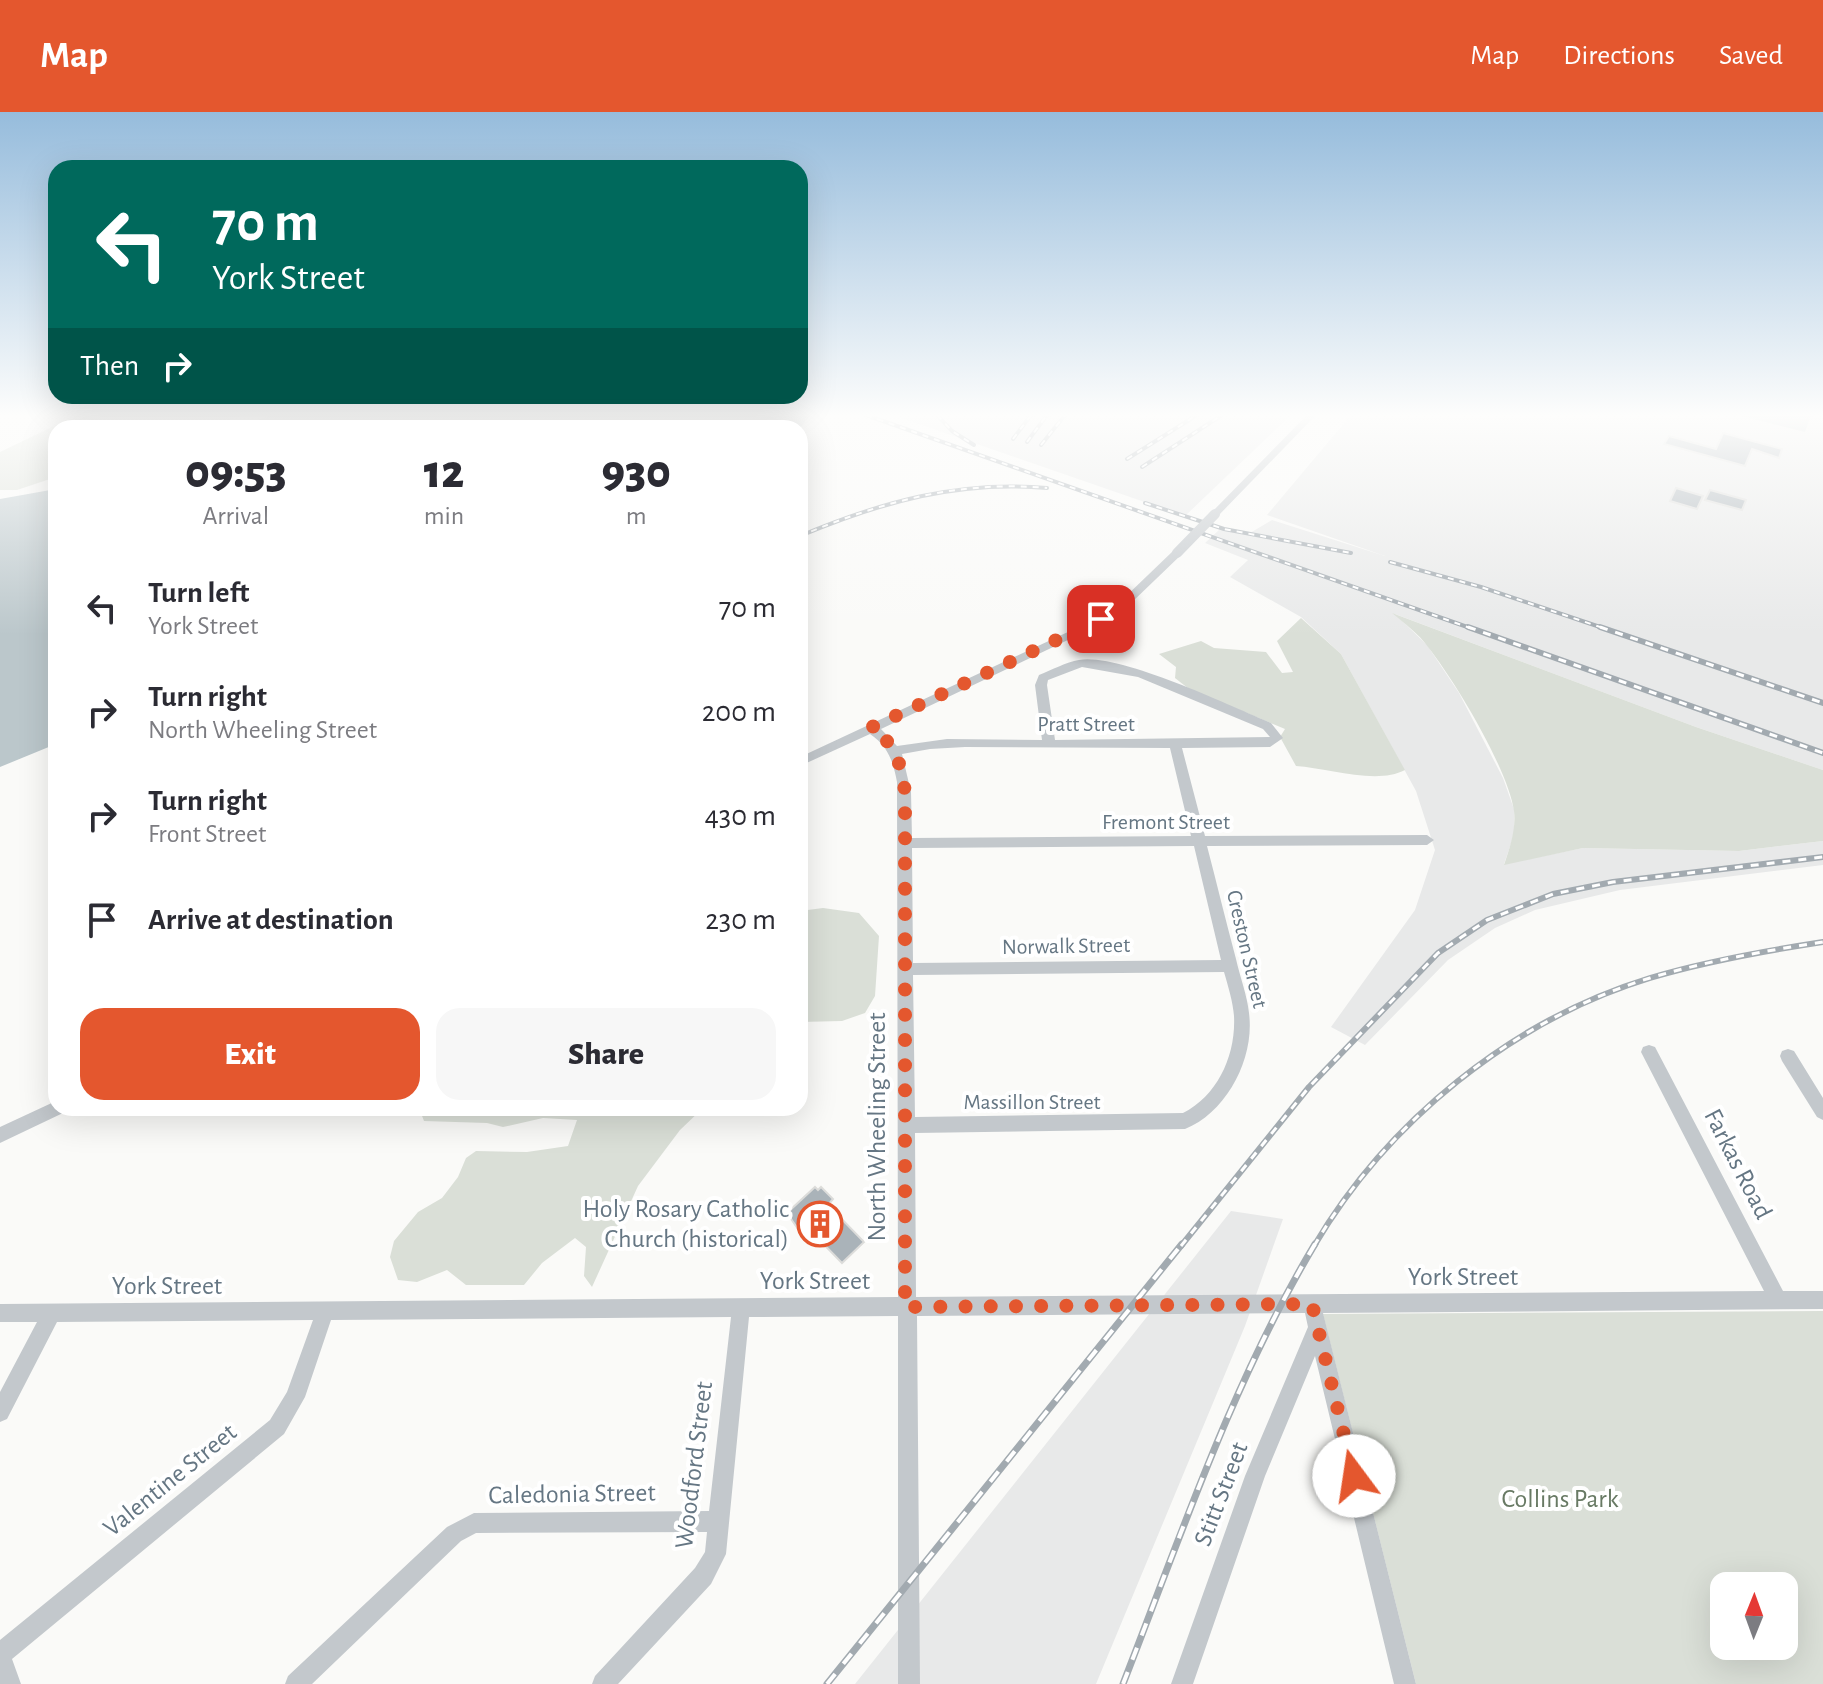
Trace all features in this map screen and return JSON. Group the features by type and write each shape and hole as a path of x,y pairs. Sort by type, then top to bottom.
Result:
{"street":[{"path":"808,758 1089,626 1126,602 1240,488"},
{"name":"Pratt Street","path":"895,751 920,745 1270,743 1277,738 1267,726 1141,674 1090,662 1043,678 1041,685 1049,744"},
{"path":"870,728 885,736 895,751"},
{"name":"Creston Street","path":"1159,1123 1185,1121 1210,1107 1236,1060 1242,1014 1175,743"},
{"name":"North Wheeling Street","path":"895,751 905,792 909,1684"},
{"name":"Fremont Street","path":"905,843 1427,840"},
{"name":"Norwalk Street","path":"904,969 1229,966"},
{"name":"Farkas Road","path":"1649,1052 1778,1300"},
{"path":"1788,1056 1823,1112"},
{"path":"0,1135 48,1112"},
{"name":"Massillon Street","path":"905,1125 1159,1123"},
{"name":"York Street","path":"0,1313 1823,1300"},
{"path":"1312,1304 1405,1684"},
{"name":"Woodford Street","path":"603,1684 703,1576 715,1554 741,1308"},
{"name":"Valentine Street","path":"0,1656 277,1427 295,1397 325,1311"},
{"path":"0,1412 52,1313"},
{"name":"Stitt Street","path":"1182,1684 1255,1476 1318,1327"},
{"name":"Caledonia Street","path":"296,1684 454,1534 474,1523 718,1521"},
{"path":"0,1656 10,1684"}],"shaded area":[{"path":"1105,488 1214,488 1185,516"},
{"path":"1289,488 1823,488 1823,770 1696,727 1395,614 1427,645 1459,693 1503,778 1514,809 1514,835 1504,864 1583,848 1739,851 1823,841 1823,865 1620,890 1535,910 1495,928 1448,960 1365,1045 1331,1027 1415,910 1435,850 1416,791 1341,654 1301,617 1230,577 1248,560 1205,543 1219,530 1250,533 1272,520 1385,556 1267,515"},
{"path":"48,490 48,747 0,767 0,499"},
{"path":"1231,1211 1283,1219 1245,1326 1096,1684 855,1684"}],"green space":[{"path":"1392,613 1696,727 1823,770 1823,841 1739,851 1583,848 1504,865 1512,838 1514,811 1502,772 1479,726 1439,662 1420,638"},
{"path":"1301,618 1341,654 1405,770 1366,776 1296,766 1280,737 1285,729 1189,689 1175,678 1176,667 1159,654 1201,641 1214,648 1266,652 1282,673 1293,672 1277,641"},
{"path":"823,908 859,913 879,936 875,996 865,1013 842,1021 808,1022 808,910"},
{"path":"422,1116 695,1116 680,1130 638,1186 592,1287 584,1276 586,1247 575,1238 542,1263 524,1285 466,1285 447,1270 417,1282 398,1280 390,1257 394,1241 418,1212 442,1198 458,1177 466,1158 476,1151 527,1152 568,1146 577,1120 543,1118 503,1127 487,1123 424,1121"},
{"name":"Collins Park","path":"1823,1311 1823,1684 1416,1684 1323,1314"}],"building":[{"path":"1676,488 1703,496 1697,509 1670,501"},
{"path":"1710,490 1746,500 1742,510 1705,500"},
{"name":"Holy Rosary Catholic Church (historical)","path":"815,1187 818,1190 821,1187 833,1199 828,1205 864,1242 842,1263 806,1226 800,1232 787,1213"}],"railway":[{"path":"808,533 891,504 972,488"},
{"path":"1074,488 1473,629"},
{"path":"1145,503 1224,529 1351,553"},
{"path":"1390,562 1481,587 1606,629"},
{"path":"1468,627 1823,753"},
{"path":"1600,627 1823,703"},
{"path":"1181,1246 1309,1087 1438,953 1487,920 1553,894 1613,882 1823,857"},
{"path":"1314,1246 1378,1158 1416,1118 1458,1081 1550,1020 1599,996 1650,978 1736,957 1823,942"},
{"path":"827,1684 1182,1244"},
{"path":"1123,1684 1234,1404 1315,1244"}],"place":[{"name":"Holy Rosary Catholic Church (historical)","path":"820,1224"}],"route":[{"path":"1101,619 870,728 885,736 895,751 905,792 905,1307 1312,1304 1354,1476"}]}
